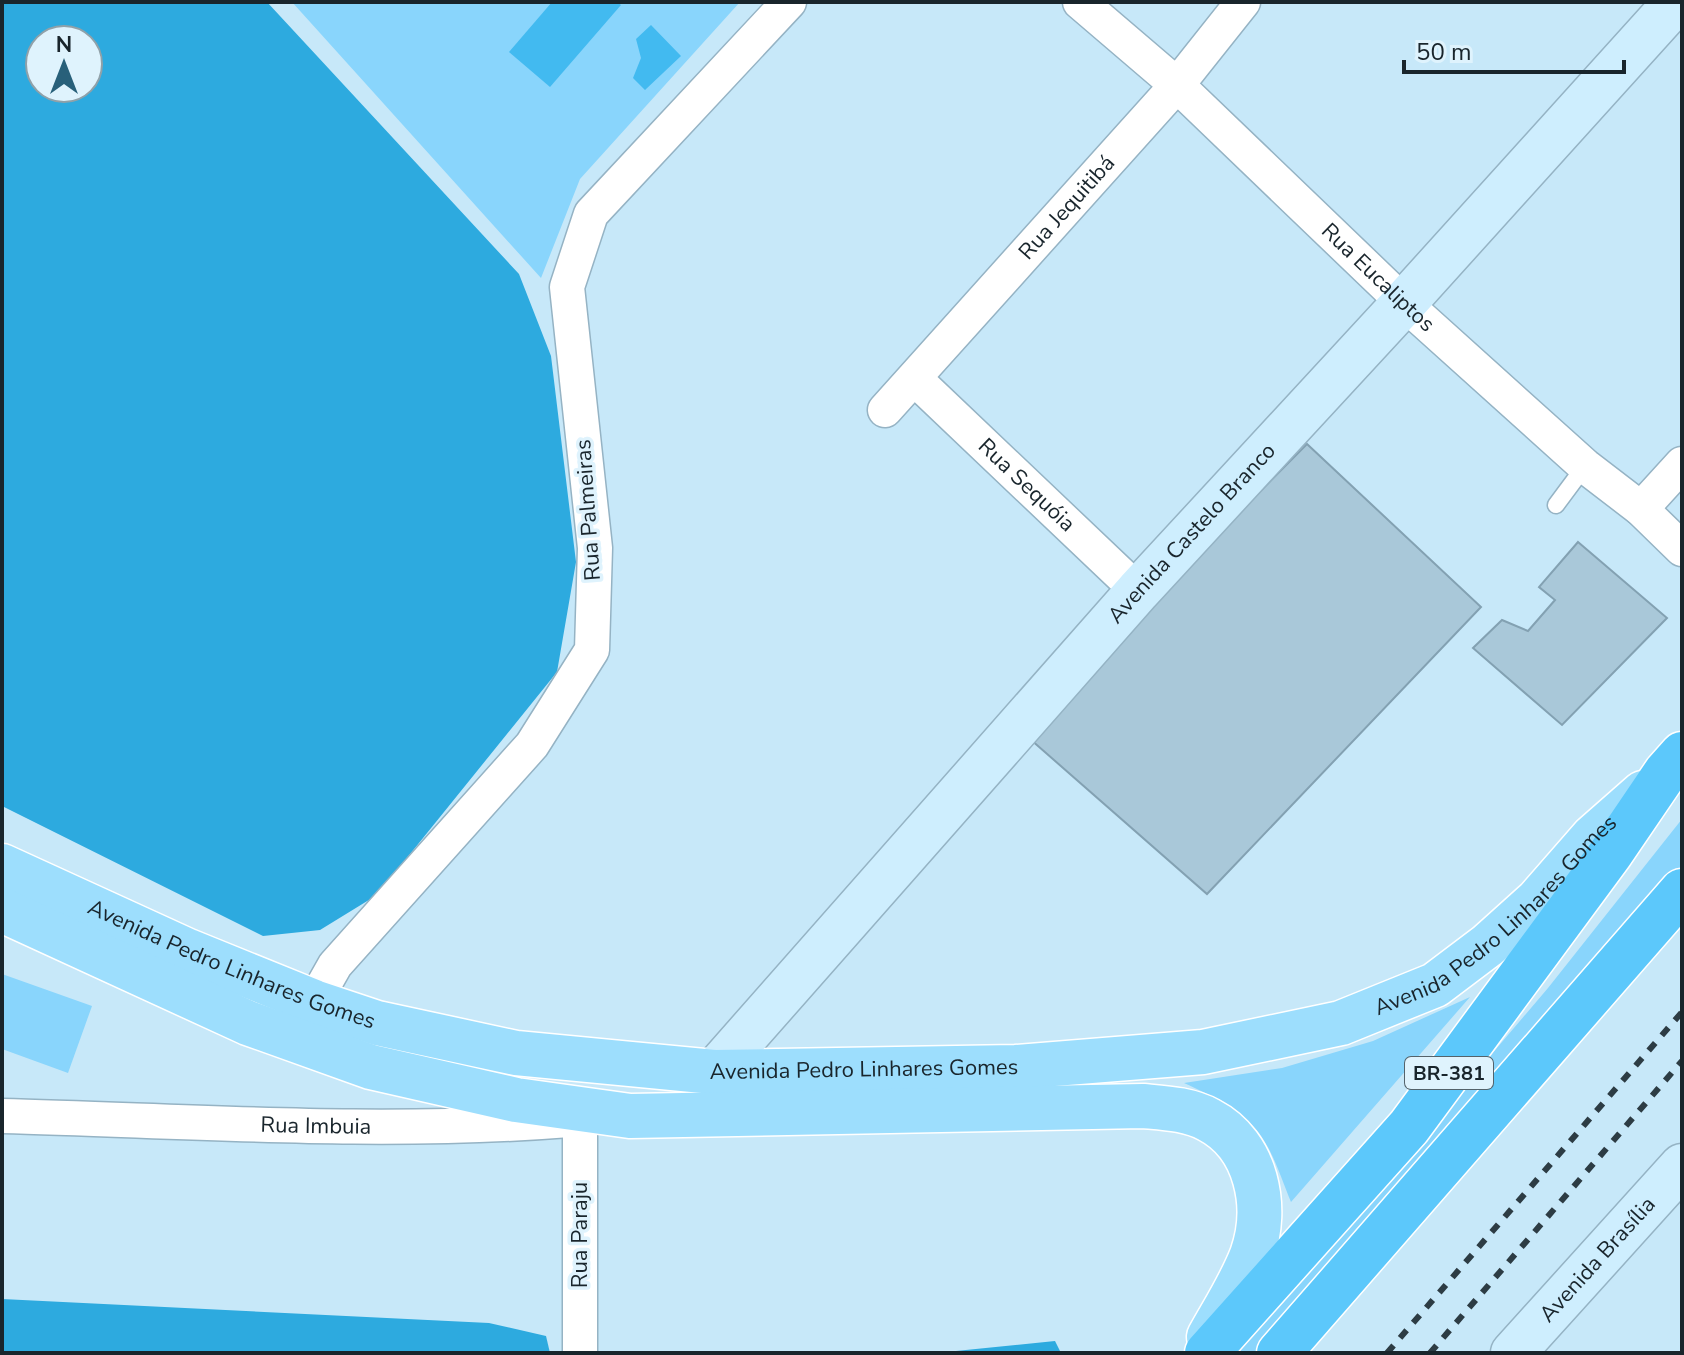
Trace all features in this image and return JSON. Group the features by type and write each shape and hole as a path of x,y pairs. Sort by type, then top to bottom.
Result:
{"highway":[{"name":"Avenida Pedro Linhares Gomes","path":"1204,1353 1409,1127 1674,763"},
{"name":"BR-381","path":"1279,1353 1682,891"}],"main road":[{"name":"Avenida Pedro Linhares Gomes","path":"2,866 188,951 324,984 377,1023 516,1053 1016,1067 1203,1052 1341,1023 1435,985 1488,945 1538,900 1593,837 1674,763"},
{"name":"Avenida Pedro Linhares Gomes","path":"2,910 248,1023 371,1067 516,1100 630,1116 1143,1106 1183,1110 1210,1120 1234,1138 1259,1188 1261,1220 1253,1253 1204,1353"}],"street":[{"name":"Rua Palmeiras","path":"324,984 532,745 592,650 595,548 567,287 591,214 789,2"},
{"name":"Rua Eucaliptos","path":"1080,2 1177,85 1404,303 1585,466 1641,509 1682,549"},
{"name":"Rua Jequitibá","path":"885,410 1177,85 1243,2"},
{"name":"Avenida Castelo Branco","path":"725,1059 1138,591 1676,2"},
{"name":"Rua Sequóia","path":"915,379 1138,591"},
{"path":"1641,509 1682,464"},
{"name":"Rua Imbuia","path":"2,1116 358,1126 515,1124 630,1116"},
{"name":"Rua Paraju","path":"580,1119 580,1351"},
{"name":"Avenida Brasília","path":"1513,1353 1682,1166"}],"lane":[{"path":"1556,505 1585,466"}],"shaded area":[{"path":"2,2 267,2 519,274 551,356 576,562 557,672 377,895 320,930 263,936 2,806"},
{"path":"292,2 740,2 580,179 541,278"},
{"path":"552,2 617,2 621,5 550,87 509,52"},
{"path":"651,25 681,56 645,90 633,78 641,58 636,39"},
{"path":"1682,819 1682,869 1261,1353 1227,1353 1410,1150 1548,988"},
{"path":"2,974 92,1006 68,1073 2,1049"},
{"path":"1470,997 1291,1202 1271,1153 1254,1127 1231,1107 1184,1083 1282,1068 1373,1041"},
{"path":"2,1299 489,1323 546,1336 550,1353 2,1353"},
{"path":"1055,1341 1061,1353 936,1353"}],"building":[{"path":"1307,444 1481,607 1207,894 1022,732"},
{"path":"1578,542 1667,618 1562,725 1473,648 1502,620 1528,631 1555,600 1539,587"}],"railway":[{"path":"1387,1353 1682,1012"},
{"path":"1430,1353 1682,1061"}]}
